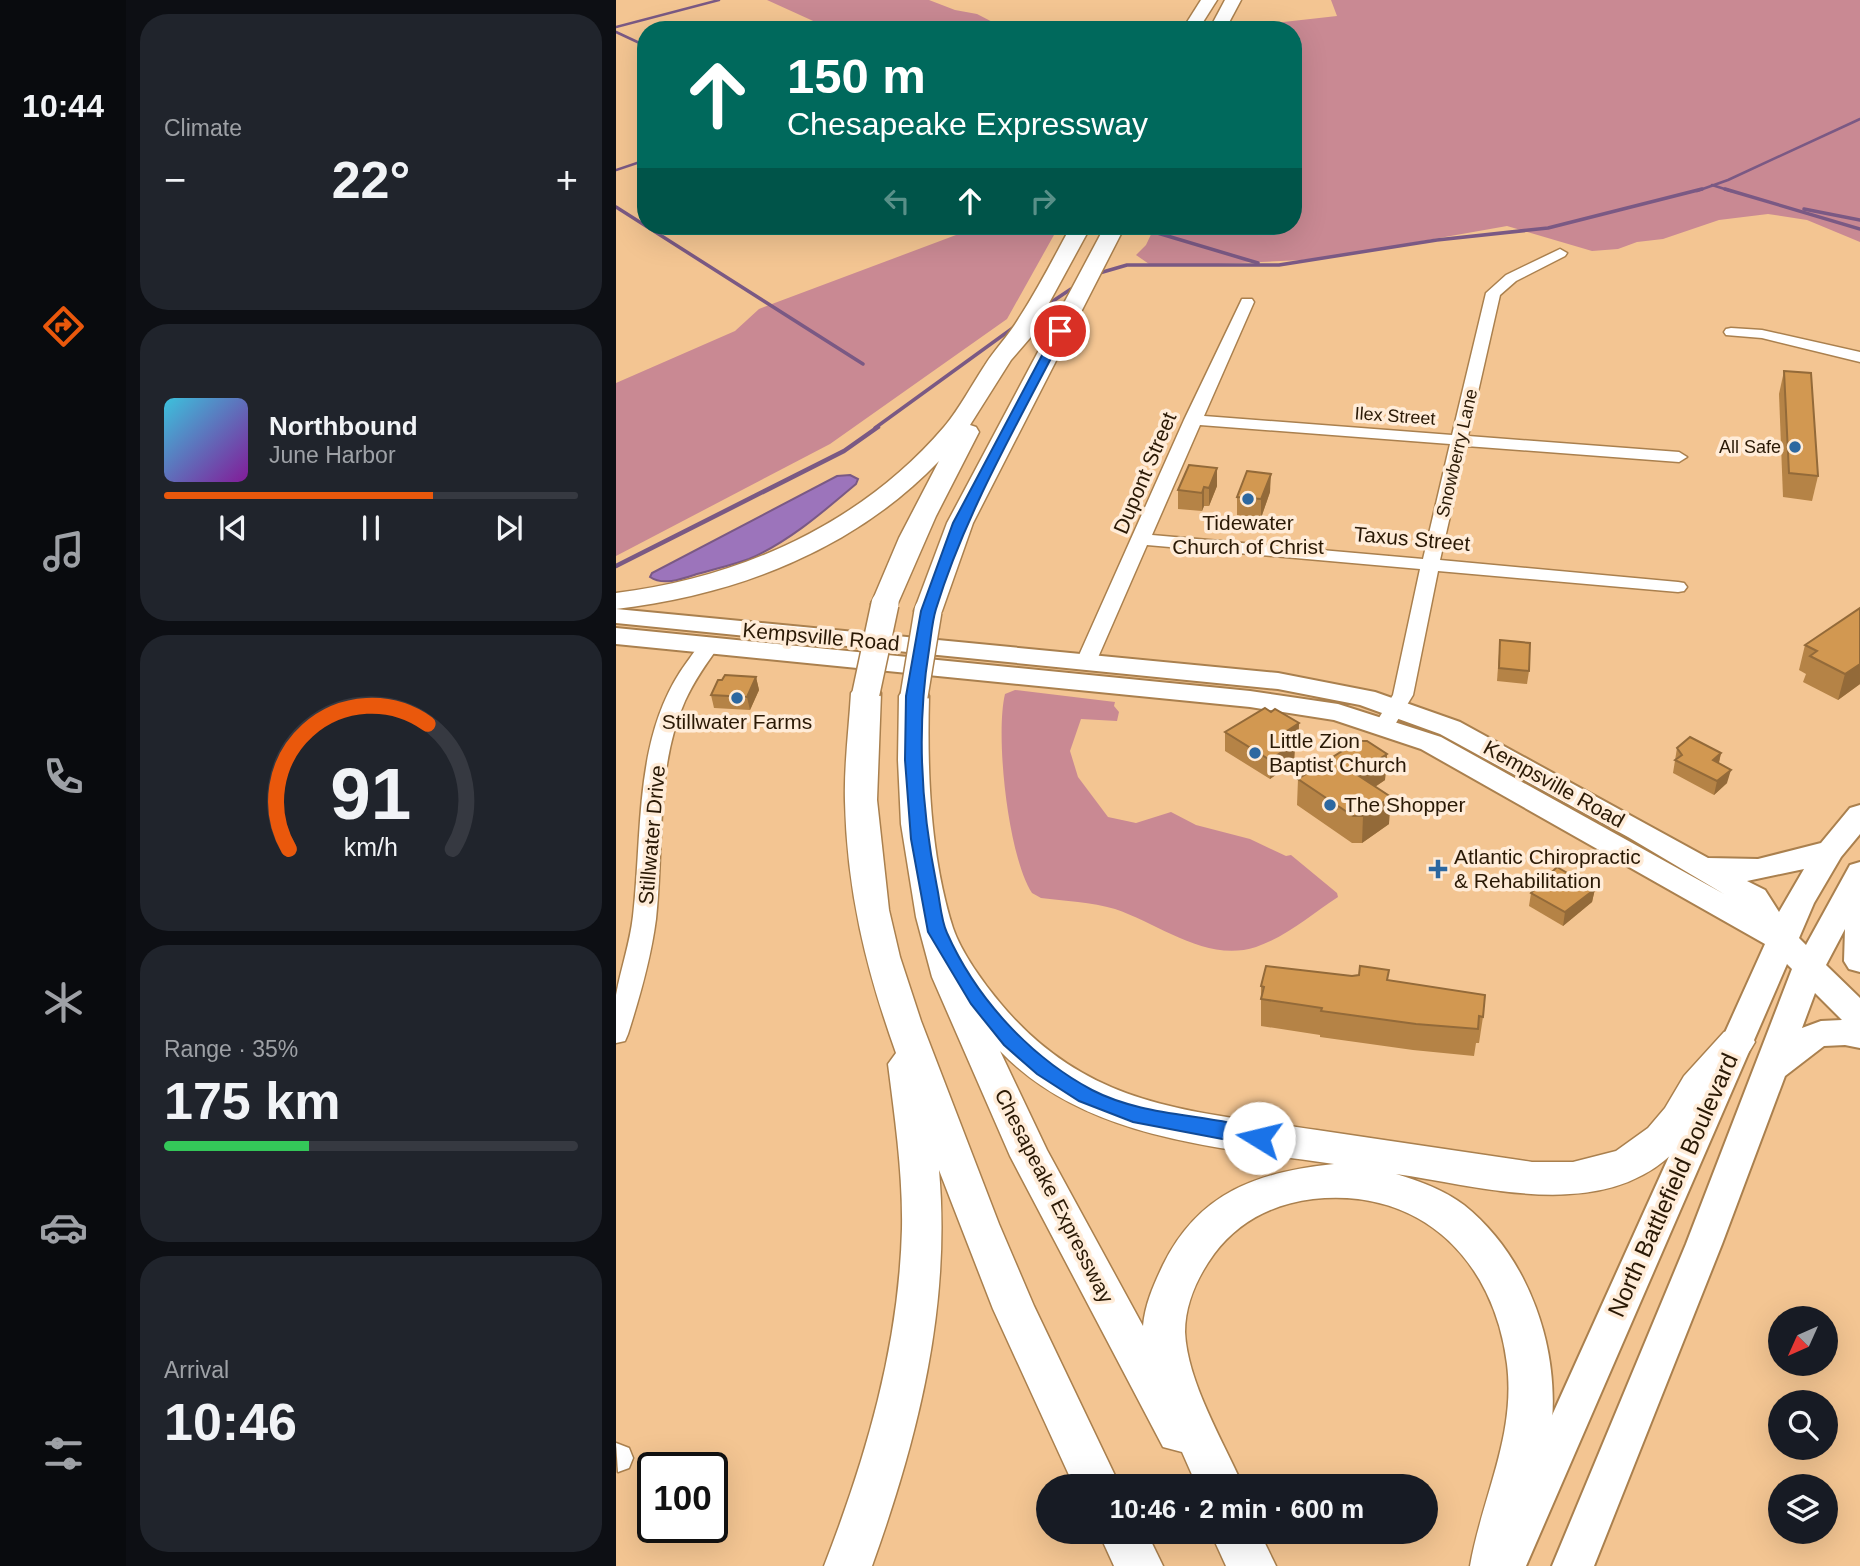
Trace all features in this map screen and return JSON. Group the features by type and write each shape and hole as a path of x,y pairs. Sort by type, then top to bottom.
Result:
{"highway":[{"path":"1196,21 1209,0"},
{"path":"1222,21 1233,0"},
{"path":"1076,235 925,509 902,559 886,604 866,693 861,800 872,910 882,957 903,1021 1014,1310 1091,1474"},
{"name":"Chesapeake Expressway","path":"1110,235 960,523 928,611 914,696 913,760 919,839 937,932 963,1008 1018,1136 1201,1474"},
{"path":"616,601 691,589 750,571 803,548 849,519 900,481 949,436 1029,320"},
{"path":"937,932 977,999 1011,1040 1044,1068 1102,1103 1133,1115 1184,1126 1532,1178 1574,1179 1598,1175 1621,1168 1642,1157 1676,1124 1696,1087 1737,1042"},
{"path":"848,1566 868,1514 892,1432 908,1359 918,1289 922,1231 921,1184 903,1021"},
{"path":"1215,1474 1172,1370 1164,1334 1168,1302 1181,1269 1203,1237 1221,1219 1241,1204 1271,1189 1307,1182 1345,1179 1382,1183 1424,1201 1453,1220 1481,1246 1498,1270 1520,1324 1531,1393 1530,1419 1523,1458 1498,1537 1494,1566"},
{"path":"1128,1544 1139,1566"},
{"path":"1242,1544 1252,1566"}],"main road":[{"name":"Kempsville Road","path":"616,616 1308,685 1391,717 1475,740 1697,863 1754,898 1782,940"},
{"name":"Kempsville Road","path":"616,636 1280,702 1338,712 1391,717 1431,743 1782,940"},
{"path":"709,646 719,640 732,638 807,643 834,638"},
{"name":"North Battlefield Boulevard","path":"1505,1566 1799,902 1831,850 1860,815"},
{"path":"1697,863 1735,871 1759,871 1786,866 1831,850"},
{"name":"North Battlefield Boulevard","path":"1573,1566 1704,1244 1809,967 1860,872"},
{"path":"1860,913 1860,961"},
{"path":"1782,940 1860,1018"},
{"path":"1770,1068 1796,1046 1828,1031 1840,1030 1860,1036"}],"street":[{"name":"Snowberry Lane","path":"1391,717 1403,695 1493,293 1511,278 1560,253"},
{"name":"Dupont Street","path":"1086,662 1247,302"},
{"path":"1731,331 1762,334 1860,357"},
{"name":"Ilex Street","path":"1192,420 1679,457"},
{"name":"Taxus Street","path":"1142,539 1678,587"},
{"name":"Stillwater Drive","path":"616,1034 631,988 640,944 646,900 647,850 654,774 672,708 695,662 709,646"}],"shaded area":[{"path":"767,0 929,0 955,10 977,14 991,21 813,21"},
{"path":"1331,0 1860,0 1860,242 1807,220 1768,214 1719,220 1663,239 1637,242 1618,249 1592,251 1507,226 1302,260 1175,266 1149,264 1136,255 1146,245 1151,235 1302,235 1302,21 1293,21 1337,16"},
{"path":"956,235 1054,235 1007,319 830,444 616,556 616,383 735,331 759,309"},
{"path":"850,475 858,479 856,484 806,525 764,552 744,561 679,580 661,581 650,577 652,573 837,476"},
{"path":"1015,690 1115,702 1114,706 1119,712 1117,721 1081,719 1070,751 1078,777 1108,817 1136,823 1171,812 1196,825 1250,839 1286,856 1291,855 1337,893 1338,897 1278,937 1256,947 1237,951 1201,946 1115,909 1041,898 1032,893 1016,852 1003,766 1002,713 1005,694"}],"building":[{"path":"1784,371 1811,373 1818,476 1789,473"},
{"path":"1189,465 1217,468 1209,488 1204,487 1202,493 1178,490"},
{"path":"1247,471 1271,474 1261,499 1237,497"},
{"path":"1860,608 1860,664 1845,674 1810,656 1817,651 1805,645"},
{"path":"1500,640 1530,643 1529,671 1499,668"},
{"path":"725,675 756,677 747,697 711,695 718,680 722,680"},
{"path":"1265,708 1271,712 1275,709 1299,723 1281,735 1295,743 1270,760 1225,732"},
{"path":"1690,737 1721,753 1713,760 1731,770 1717,781 1675,760 1682,755 1677,748"},
{"path":"1358,741 1367,741 1387,754 1356,774 1391,797 1363,816 1353,816 1298,779"},
{"path":"1557,867 1595,889 1565,912 1531,893"},
{"path":"1266,966 1352,976 1359,975 1360,966 1389,970 1387,980 1485,995 1483,1017 1479,1016 1478,1029 1416,1024 1321,1011 1322,1008 1261,999"}],"waterway":[{"path":"639,21 719,0"},
{"path":"616,27 637,21"},
{"path":"616,32 637,42"},
{"path":"1713,185 1860,119"},
{"path":"616,170 637,163"},
{"path":"1697,191 1713,185"},
{"path":"1713,185 1731,191"},
{"path":"1096,274 1127,265 1279,265 1437,240 1548,228 1702,189"},
{"path":"1725,189 1860,229"},
{"path":"616,207 637,220"},
{"path":"1804,209 1860,220"},
{"path":"660,235 863,364"},
{"path":"1164,235 1258,263"},
{"path":"1050,303 1071,289"},
{"path":"875,428 1017,325"},
{"path":"616,566 844,451 878,427"}],"place":[{"name":"All Safe","path":"1795,447"},
{"name":"Tidewater Church of Christ","path":"1248,499"},
{"name":"Stillwater Farms","path":"737,698"},
{"name":"Little Zion Baptist Church","path":"1255,753"},
{"name":"The Shopper","path":"1330,805"},
{"name":"Atlantic Chiropractic & Rehabilitation","path":"1438,869"}],"route":[{"path":"1060,331 960,523 928,611 914,696 913,760 919,839 937,932 977,999 1011,1040 1044,1068 1085,1095 1133,1115 1259,1138"}]}
